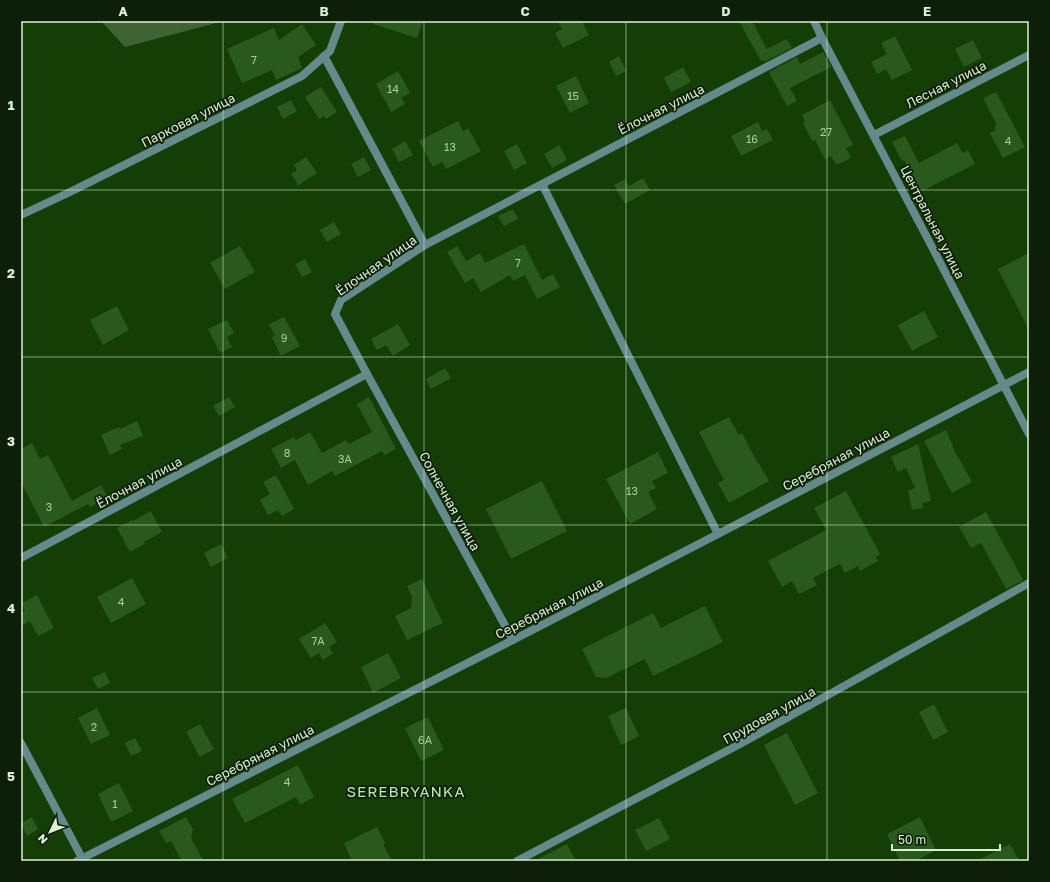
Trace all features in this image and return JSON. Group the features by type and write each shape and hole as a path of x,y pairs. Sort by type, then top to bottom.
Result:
{"street":[{"name":"Парковая улица","path":"21,215 68,194 302,76 330,51 341,21"},
{"name":"Центральная улица","path":"814,21 1029,434"},
{"name":"Ёлочная улица","path":"21,558 367,374 335,314 341,300 425,245 822,38"},
{"name":"Лесная улица","path":"874,135 1029,55"},
{"path":"324,56 425,245"},
{"path":"542,184 718,534"},
{"name":"Серебряная улица","path":"79,860 513,640 1003,384 1029,372"},
{"name":"Солнечная улица","path":"367,374 513,640"},
{"name":"Прудовая улица","path":"517,861 740,744 1029,583"},
{"path":"21,743 79,860"}],"green space":[{"path":"101,21 224,21 125,47"}],"building":[{"path":"373,21 423,21 417,38 373,24"},
{"path":"557,21 582,21 589,35 563,48 555,33 562,29"},
{"path":"739,21 752,21 767,49 787,39 792,48 764,62 763,60 761,61"},
{"path":"302,24 316,45 298,57 302,68 276,80 272,70 242,83 227,49 274,28 279,40"},
{"path":"895,36 912,70 892,80 886,69 877,74 871,62 887,54 881,43"},
{"path":"973,40 982,58 964,67 955,49"},
{"path":"823,52 831,67 790,88 797,101 787,106 769,72 797,57 800,64"},
{"path":"619,56 626,71 616,76 609,62"},
{"path":"683,67 691,82 671,92 664,78"},
{"path":"398,71 410,93 401,98 405,104 391,112 376,84"},
{"path":"576,76 589,103 570,113 556,86"},
{"path":"321,87 337,112 326,119 324,116 319,119 305,97"},
{"path":"996,92 1025,147 1003,158 990,133 996,130 994,126 997,125 983,98"},
{"path":"291,100 297,111 283,119 277,107"},
{"path":"830,100 853,145 846,148 851,158 836,165 831,156 825,159 815,140 812,141 803,123 805,121 802,115"},
{"path":"458,121 463,131 468,128 481,151 446,169 442,162 433,167 419,141"},
{"path":"758,122 762,131 767,129 773,140 741,156 731,136"},
{"path":"905,136 919,163 957,143 963,153 968,150 975,164 920,192 904,160 902,161 892,142"},
{"path":"405,141 413,155 399,162 392,149"},
{"path":"517,144 527,163 514,170 504,151"},
{"path":"559,145 567,160 552,168 544,154"},
{"path":"306,157 317,173 297,186 297,182 291,174 297,170 294,165"},
{"path":"364,157 371,170 358,177 351,164"},
{"path":"643,178 650,190 625,204 614,185 625,179 629,186"},
{"path":"513,209 518,219 504,226 498,216"},
{"path":"334,222 341,234 327,242 320,230"},
{"path":"524,244 542,280 553,274 560,287 537,299 525,275 513,281 510,275 481,292 473,278 465,283 447,252 457,246 466,261 480,253 485,263"},
{"path":"240,246 255,272 225,289 210,263"},
{"path":"1029,253 1029,330 998,269"},
{"path":"305,259 312,272 302,277 295,264"},
{"path":"117,306 129,330 103,345 90,320"},
{"path":"924,311 938,337 912,351 898,325"},
{"path":"284,317 300,346 281,356 272,337 275,336 269,324"},
{"path":"227,320 234,333 227,337 232,347 220,353 208,329"},
{"path":"398,324 410,345 393,356 386,345 377,350 371,339"},
{"path":"445,368 451,378 431,389 426,379"},
{"path":"229,397 235,407 219,416 213,406"},
{"path":"369,397 396,449 385,455 382,451 335,476 332,471 308,485 295,460 281,468 271,449 294,437 296,440 310,432 322,453 346,440 349,444 372,432 357,404"},
{"path":"729,417 739,435 742,433 758,464 759,463 769,481 729,503 718,483 724,480 699,432"},
{"path":"137,421 143,436 120,445 122,449 110,455 101,435 119,427 120,429"},
{"path":"946,430 952,446 972,482 952,493 924,441"},
{"path":"32,443 40,459 48,455 72,501 101,485 108,498 90,507 88,504 44,527 21,482 21,449"},
{"path":"918,444 931,501 922,503 923,508 912,510 908,491 915,488 906,468 898,472 891,457"},
{"path":"658,452 668,473 652,481 656,488 648,492 657,509 630,524 606,479"},
{"path":"276,475 294,509 282,516 278,510 268,515 260,500 270,494 263,482"},
{"path":"542,481 567,531 511,559 486,509"},
{"path":"846,491 880,554 876,557 878,561 860,571 858,566 845,573 840,564 813,578 817,585 799,594 792,581 782,587 768,561 826,530 814,508"},
{"path":"151,511 162,532 130,552 117,528"},
{"path":"986,512 1023,580 1006,589 981,543 971,548 959,527"},
{"path":"221,544 228,558 211,567 204,553"},
{"path":"132,578 146,604 111,623 97,597"},
{"path":"422,579 443,623 407,640 395,616 411,608 412,597 407,586"},
{"path":"37,595 54,628 38,636 30,621 21,626 21,613 25,611 22,603"},
{"path":"705,606 723,642 653,676 645,659 606,678 596,677 582,649 653,613 661,628"},
{"path":"325,623 337,642 329,647 333,653 323,660 319,653 311,658 299,639"},
{"path":"388,653 401,678 373,693 361,667"},
{"path":"105,672 110,683 98,689 92,678"},
{"path":"934,704 948,732 933,740 919,712"},
{"path":"97,708 110,735 91,744 78,718"},
{"path":"626,708 639,736 621,745 608,716"},
{"path":"428,717 444,750 421,761 405,728"},
{"path":"200,724 214,749 200,757 186,732"},
{"path":"787,733 818,793 795,805 764,745"},
{"path":"135,738 142,751 131,756 125,743"},
{"path":"298,765 314,797 300,805 296,797 245,823 232,799"},
{"path":"119,783 133,811 111,822 98,794"},
{"path":"32,817 38,829 27,836 21,823"},
{"path":"186,817 193,829 191,838 203,861 182,861 171,841 166,843 159,831"},
{"path":"920,817 936,850 915,861 900,861 887,834"},
{"path":"659,818 670,839 646,851 635,830"},
{"path":"377,827 385,843 383,844 392,861 352,861 344,843"},
{"path":"567,844 576,861 534,861"},
{"path":"1010,844 1019,861 977,861"}],"district":[{"name":"SEREBRYANKA","path":"406,791"}]}
